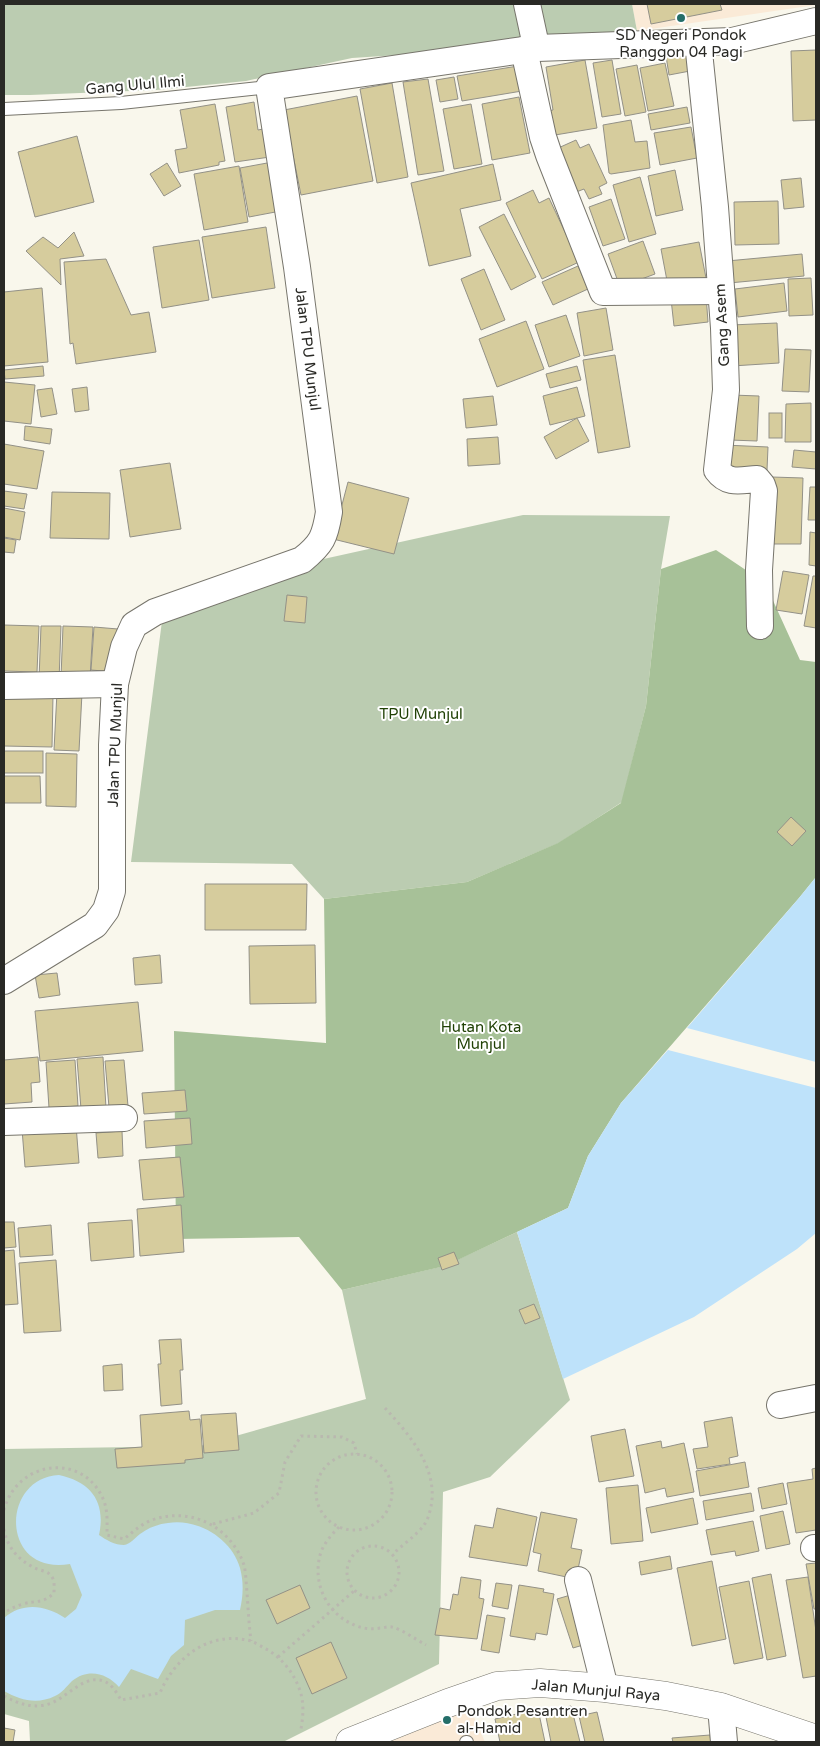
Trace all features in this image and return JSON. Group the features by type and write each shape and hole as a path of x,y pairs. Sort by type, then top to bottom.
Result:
{"street":[{"path":"527,4 530,46 543,137 603,292 721,291"},
{"path":"269,88 530,46 537,48 732,41 816,21"},
{"name":"Gang Asem","path":"698,42 715,207 724,328 726,390 717,470 722,477 730,481 758,479 764,491 759,570 760,626"},
{"name":"Jalan TPU Munjul","path":"4,982 15,964 95,925 106,910 112,891 112,745 115,684 124,647 134,625 155,612 302,560 316,548 326,532 329,512 297,267 269,88"},
{"path":"4,686 115,684"},
{"path":"4,1122 124,1118"},
{"path":"780,1404 816,1398"},
{"path":"578,1580 605,1688"},
{"name":"Jalan Munjul Raya","path":"350,1742 448,1703 497,1686 540,1683 605,1688 666,1696 721,1707 816,1739"},
{"path":"721,1707 724,1742"}],"lane":[{"name":"Gang Ulul Ilmi","path":"4,109 121,103 269,88"}],"path":[{"path":"384,1408 400,1425 428,1468 433,1488 431,1510 424,1525 393,1554"},
{"path":"212,1524 254,1513 279,1493 285,1462 301,1436 342,1437 354,1443 357,1454"},
{"path":"357,1454 368,1457 378,1463 386,1472 391,1483 390,1500 382,1516 373,1524 351,1529 339,1527 329,1521 317,1501 316,1489 318,1477 334,1459 345,1455 357,1454"},
{"path":"4,1510 10,1495 18,1483 30,1474 44,1469 59,1468 74,1471 87,1478 97,1489 104,1502 107,1516 107,1535 124,1539 137,1528 151,1520 167,1516 184,1515 212,1524 233,1543 245,1568 251,1641"},
{"path":"339,1527 329,1537 322,1550 318,1565 318,1579 322,1594 333,1609 339,1616 351,1624 363,1628 391,1627 426,1645"},
{"path":"4,1529 6,1538 13,1551 23,1562 47,1572 52,1577 54,1593 48,1599 40,1602 25,1603 11,1608 4,1613"},
{"path":"374,1546 384,1548 393,1554 398,1563 400,1573 398,1583 392,1592 383,1597 373,1599 363,1597 354,1591 349,1582 347,1572 349,1562 355,1554 364,1548 374,1546"},
{"path":"278,1657 354,1591"},
{"path":"4,1696 16,1703 30,1706 46,1705 60,1700 84,1682 96,1680 109,1684 122,1700 160,1693 166,1678 175,1666 186,1655 200,1646 214,1641 251,1641 278,1657 287,1666 296,1680 302,1696 301,1729"}],"shaded area":[{"name":"SD Negeri Pondok Ranggon 04 Pagi","path":"632,4 816,4 816,5 637,31"},
{"name":"Pondok Pesantren al-Hamid","path":"466,1699 485,1742 369,1742"}],"green space":[{"path":"4,4 632,4 637,31 536,46 352,58 246,81 156,90 4,95"},
{"name":"TPU Munjul","path":"523,515 670,516 661,569 646,706 622,802 559,843 467,882 324,899 292,864 131,862 162,621 310,562"},
{"name":"Hutan Kota Munjul","path":"716,550 765,583 800,660 816,662 816,877 621,1103 588,1156 568,1208 445,1266 342,1290 299,1237 176,1239 174,1031 326,1043 324,899 467,882 558,843 621,803 646,706 661,569"},
{"path":"517,1232 570,1400 490,1477 443,1492 439,1664 283,1742 30,1742 29,1721 4,1714 4,1449 200,1446 366,1399 342,1290 444,1266"}],"water":[{"path":"816,877 816,1062 687,1028 799,898"},
{"path":"668,1050 816,1088 816,1233 797,1249 694,1317 563,1379 517,1232 568,1208 588,1156 621,1103"},
{"path":"59,1475 80,1483 94,1496 100,1513 99,1535 114,1543 124,1545 150,1528 168,1523 191,1524 202,1527 212,1533 230,1548 236,1558 242,1579 242,1600 240,1610 215,1610 185,1620 184,1645 171,1656 158,1679 131,1669 119,1687 109,1678 91,1673 84,1674 72,1681 62,1692 55,1696 35,1701 16,1697 4,1691 4,1618 19,1609 34,1607 50,1610 65,1618 76,1609 82,1595 70,1564 47,1564 30,1556 20,1542 16,1525 18,1508 26,1492 40,1480"}],"building":[{"path":"647,4 720,4 722,10 651,24"},
{"path":"816,50 816,120 793,121 791,51"},
{"path":"687,52 690,71 669,75 666,56"},
{"path":"585,60 597,128 549,136 542,112 553,110 546,67"},
{"path":"612,60 621,114 602,117 593,63"},
{"path":"665,63 674,106 648,111 640,68"},
{"path":"637,65 646,112 625,116 616,69"},
{"path":"518,66 522,91 462,101 457,76"},
{"path":"454,77 458,99 440,102 436,80"},
{"path":"428,79 444,171 418,175 403,82"},
{"path":"392,83 408,177 377,183 360,89"},
{"path":"357,96 373,181 301,195 284,110"},
{"path":"519,97 530,153 492,160 482,104"},
{"path":"254,102 258,130 273,127 277,156 235,162 226,107"},
{"path":"215,104 225,161 219,162 219,165 179,173 175,150 187,148 180,110"},
{"path":"471,104 482,164 454,169 443,109"},
{"path":"687,107 690,123 651,130 648,114"},
{"path":"631,120 635,142 647,141 650,168 611,174 609,173 603,125"},
{"path":"691,127 697,158 660,165 654,133"},
{"path":"77,136 94,202 35,217 18,152"},
{"path":"576,140 580,148 589,144 607,183 599,187 602,194 589,199 584,189 571,194 556,149"},
{"path":"278,161 286,210 249,217 240,168"},
{"path":"167,163 181,186 164,196 150,174"},
{"path":"493,164 501,200 460,209 471,256 429,266 411,183"},
{"path":"239,166 248,222 204,230 194,174"},
{"path":"675,170 683,210 656,216 648,176"},
{"path":"640,177 656,234 629,242 613,185"},
{"path":"801,178 804,207 784,209 781,180"},
{"path":"533,190 539,203 549,198 579,262 542,279 506,203"},
{"path":"611,199 625,239 603,246 589,207"},
{"path":"778,201 779,244 735,245 734,202"},
{"path":"504,214 536,277 511,290 479,227"},
{"path":"266,227 275,288 212,298 202,237"},
{"path":"74,232 84,256 60,259 61,285 26,251 43,237 58,248"},
{"path":"199,240 209,300 162,308 153,247"},
{"path":"643,241 655,274 620,287 608,254"},
{"path":"699,242 706,278 668,286 661,249"},
{"path":"802,254 804,276 729,283 727,261"},
{"path":"106,259 131,315 149,312 156,352 76,364 73,343 70,344 64,262"},
{"path":"578,266 588,289 553,305 542,282"},
{"path":"484,269 505,320 481,330 461,279"},
{"path":"811,278 813,315 789,316 788,279"},
{"path":"784,283 787,311 738,317 735,289"},
{"path":"42,288 48,362 4,366 4,292"},
{"path":"706,295 708,322 674,326 671,299"},
{"path":"606,308 613,350 584,356 577,313"},
{"path":"566,315 580,356 549,367 535,325"},
{"path":"526,321 544,369 497,387 479,339"},
{"path":"777,323 779,363 732,366 731,325"},
{"path":"785,349 811,350 809,392 782,391"},
{"path":"615,355 630,447 598,453 583,360"},
{"path":"43,366 44,376 5,379 4,370"},
{"path":"577,366 581,380 550,388 546,374"},
{"path":"4,382 35,385 31,424 4,421"},
{"path":"87,387 89,410 75,412 72,389"},
{"path":"577,387 585,416 550,425 543,396"},
{"path":"52,388 57,414 41,417 37,390"},
{"path":"732,395 759,396 757,441 730,440"},
{"path":"493,396 497,425 466,428 463,399"},
{"path":"811,403 811,442 785,442 786,404"},
{"path":"769,413 782,413 782,438 769,438"},
{"path":"577,418 589,441 556,459 544,437"},
{"path":"25,426 52,429 50,444 24,440"},
{"path":"498,437 500,464 468,466 467,439"},
{"path":"4,444 44,451 37,489 4,484"},
{"path":"724,445 768,447 767,470 723,468"},
{"path":"794,450 816,452 816,469 792,467"},
{"path":"170,463 181,529 130,537 120,470"},
{"path":"772,477 803,478 801,544 771,544"},
{"path":"348,482 409,498 394,554 333,539"},
{"path":"810,487 816,487 816,520 808,520"},
{"path":"4,491 27,494 24,509 4,506"},
{"path":"52,492 110,493 109,539 50,538"},
{"path":"4,508 25,512 20,540 4,537"},
{"path":"810,532 816,533 816,566 809,565"},
{"path":"4,538 16,540 14,553 4,552"},
{"path":"783,571 809,575 802,614 776,610"},
{"path":"813,576 816,576 816,628 804,626"},
{"path":"287,595 307,597 305,623 284,621"},
{"path":"4,625 39,626 37,672 4,671"},
{"path":"41,626 61,626 59,681 39,680"},
{"path":"63,626 93,627 90,678 61,677"},
{"path":"94,627 118,629 115,672 91,670"},
{"path":"57,692 82,693 79,751 54,750"},
{"path":"4,694 53,695 52,747 4,746"},
{"path":"4,751 43,751 43,773 4,773"},
{"path":"46,753 77,754 76,807 46,806"},
{"path":"4,776 40,776 41,803 4,803"},
{"path":"791,817 806,831 792,846 777,832"},
{"path":"205,884 307,884 306,930 205,930"},
{"path":"315,945 316,1003 250,1004 249,946"},
{"path":"160,955 162,983 135,985 133,958"},
{"path":"57,973 60,995 39,998 35,975"},
{"path":"138,1002 143,1051 40,1061 35,1011"},
{"path":"38,1057 40,1082 31,1083 32,1102 4,1104 4,1060"},
{"path":"103,1057 106,1108 81,1109 77,1059"},
{"path":"75,1060 78,1106 49,1108 46,1062"},
{"path":"124,1060 128,1106 109,1107 105,1061"},
{"path":"185,1090 187,1111 144,1114 142,1093"},
{"path":"190,1118 192,1144 146,1148 144,1121"},
{"path":"76,1125 79,1163 25,1167 22,1129"},
{"path":"122,1131 123,1156 98,1158 96,1133"},
{"path":"180,1157 184,1197 143,1200 139,1160"},
{"path":"181,1205 184,1252 140,1256 137,1209"},
{"path":"132,1220 134,1257 91,1261 88,1223"},
{"path":"4,1222 14,1222 16,1247 4,1248"},
{"path":"51,1225 53,1255 20,1257 18,1228"},
{"path":"14,1250 18,1304 4,1305 4,1251"},
{"path":"454,1252 459,1264 442,1270 438,1258"},
{"path":"56,1260 61,1331 24,1333 19,1263"},
{"path":"534,1304 540,1318 525,1324 519,1310"},
{"path":"181,1339 183,1370 180,1370 182,1404 161,1406 158,1364 161,1364 159,1340"},
{"path":"122,1364 123,1390 104,1391 103,1366"},
{"path":"189,1411 190,1420 200,1419 203,1458 185,1460 185,1463 117,1468 115,1449 142,1447 140,1415"},
{"path":"236,1413 239,1450 204,1453 201,1415"},
{"path":"732,1417 738,1456 729,1458 730,1464 697,1469 693,1449 708,1447 704,1422"},
{"path":"625,1429 634,1476 599,1482 591,1436"},
{"path":"661,1441 662,1448 684,1443 694,1492 667,1497 665,1488 645,1493 636,1446"},
{"path":"745,1462 749,1487 700,1496 696,1471"},
{"path":"816,1468 816,1530 796,1533 787,1483 813,1479 812,1469"},
{"path":"783,1483 787,1504 762,1509 758,1488"},
{"path":"638,1485 643,1541 611,1544 606,1488"},
{"path":"751,1493 754,1511 706,1520 703,1501"},
{"path":"693,1498 698,1524 651,1533 646,1508"},
{"path":"497,1508 537,1517 527,1566 469,1557 475,1525 493,1528"},
{"path":"783,1511 790,1544 766,1549 760,1516"},
{"path":"541,1512 577,1519 571,1548 582,1550 576,1579 538,1571 541,1554 533,1552"},
{"path":"753,1521 759,1551 736,1556 735,1551 711,1555 706,1530"},
{"path":"670,1556 672,1569 641,1575 639,1562"},
{"path":"712,1561 726,1639 692,1646 677,1568"},
{"path":"816,1563 816,1609 814,1609 806,1564"},
{"path":"771,1574 786,1656 767,1660 752,1578"},
{"path":"461,1577 481,1580 479,1598 484,1599 477,1639 435,1635 440,1608 450,1610 453,1594 458,1595"},
{"path":"808,1577 816,1631 816,1676 803,1678 786,1580"},
{"path":"749,1581 763,1658 734,1664 719,1587"},
{"path":"496,1583 512,1585 508,1609 492,1606"},
{"path":"300,1585 310,1608 277,1624 266,1600"},
{"path":"519,1585 544,1589 543,1592 554,1594 547,1635 536,1633 535,1640 510,1636"},
{"path":"574,1594 590,1643 573,1648 557,1599"},
{"path":"487,1615 505,1618 499,1653 481,1650"},
{"path":"331,1642 347,1678 312,1694 296,1658"},
{"path":"571,1706 580,1742 551,1742 545,1712"},
{"path":"538,1709 545,1742 500,1742 495,1719"},
{"path":"597,1712 604,1742 585,1742 579,1716"},
{"path":"4,1728 15,1730 13,1742 4,1742"},
{"path":"710,1735 711,1742 673,1742 672,1738"}],"place":[{"name":"SD Negeri Pondok Ranggon 04 Pagi","path":"681,18"},
{"name":"Pondok Pesantren al-Hamid","path":"447,1720"}]}
